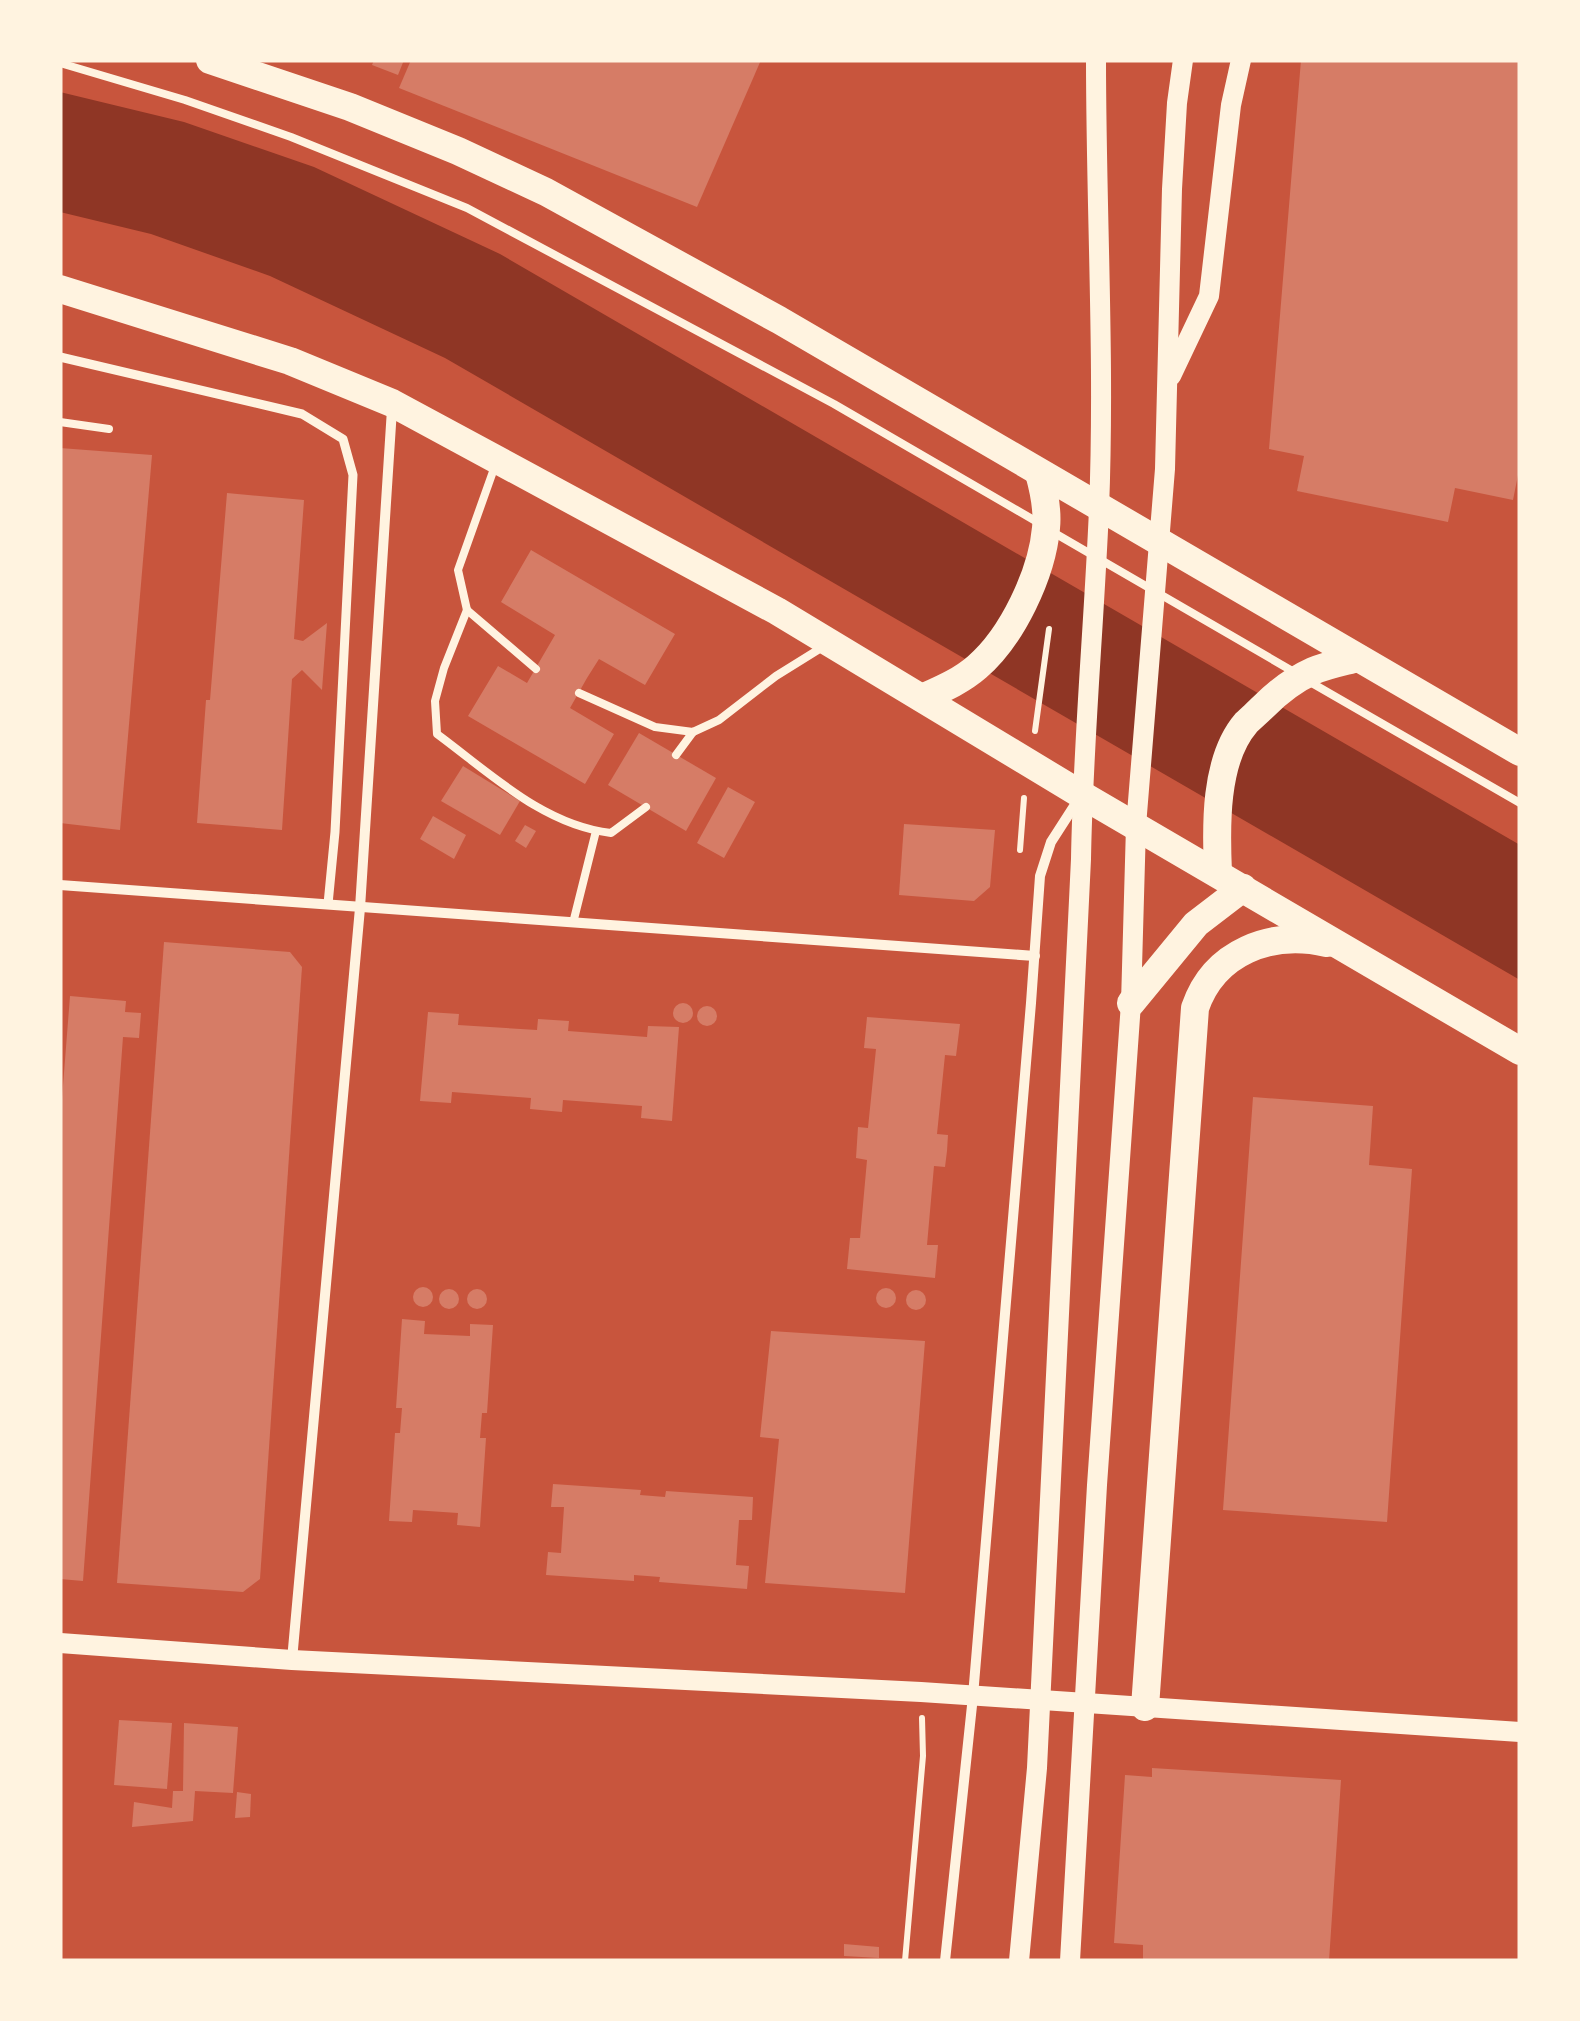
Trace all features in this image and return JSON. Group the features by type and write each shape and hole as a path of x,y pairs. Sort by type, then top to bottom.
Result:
{"highway":[{"path":"210,60 350,107 546,192 779,320 1520,752"},
{"path":"60,288 290,361 392,403 777,611 1520,1051"},
{"path":"922,698 953,684 980,665 1019,610 1044,544 1046,512 1039,474"},
{"path":"1218,873 1219,791 1245,724 1301,678 1358,658"},
{"path":"1132,1003 1196,924 1242,888"},
{"path":"1144,1706 1195,1008 1201,990 1214,974 1226,960 1242,952 1290,940 1338,945"}],"main road":[{"path":"1019,1961 1037,1768 1099,508 1096,60"},
{"path":"1070,1961 1097,1485 1132,1003 1136,826 1160,544 1172,189 1184,60"},
{"path":"1168,382 1208,296 1241,60"},
{"path":"60,1643 292,1660 921,1692 1520,1732"}],"street":[{"path":"60,357 302,414 343,439 353,475 328,904"},
{"path":"292,1660 360,908 392,403"},
{"path":"945,1961 972,1696 1040,876 1051,842 1082,795"},
{"path":"60,885 1035,956"}],"lane":[{"path":"60,63 274,130 467,208 834,404 1520,803"},
{"path":"60,422 108,430"},
{"path":"498,459 458,570 467,610 444,668 436,702 436,734 543,812 596,831 611,833 646,807"},
{"path":"467,610 536,669"},
{"path":"676,755 692,732 719,720 776,676 830,642"},
{"path":"579,693 654,727 692,732"},
{"path":"573,923 596,831"}],"path":[{"path":"905,1961 923,1756 921,1692"}],"shaded area":[{"path":"60,92 184,122 314,167 500,254 1520,845 1520,980 445,358 270,276 151,234 60,212"}],"building":[{"path":"374,60 404,60 398,75 372,65"},
{"path":"411,60 761,60 697,207 399,88"},
{"path":"1301,60 1520,60 1520,465 1513,500 1455,488 1448,522 1297,491 1304,456 1269,449"},
{"path":"60,448 152,455 120,830 60,823"},
{"path":"227,493 304,500 294,639 303,641 327,623 322,690 302,670 292,679 282,830 197,823"},
{"path":"531,550 675,634 645,685 599,659 587,678 570,708 614,734 585,784 468,716 498,666 527,683 555,635 501,602"},
{"path":"639,733 716,778 686,831 608,785"},
{"path":"463,766 520,801 500,835 441,801"},
{"path":"728,787 755,802 724,858 697,843"},
{"path":"433,816 466,835 454,859 420,839"},
{"path":"904,824 995,830 990,887 974,901 899,895"},
{"path":"525,825 536,831 526,848 515,841"},
{"path":"164,942 290,952 302,967 260,1579 243,1592 117,1583"},
{"path":"70,996 126,1001 125,1012 141,1013 139,1038 123,1037 83,1581 60,1579 60,1124"},
{"path":"683,1003 693,1013 683,1023 673,1013"},
{"path":"703,1006 711,1006 717,1016 711,1026 703,1026 697,1020 697,1012"},
{"path":"428,1012 459,1014 458,1025 537,1030 538,1019 569,1021 568,1031 647,1037 648,1026 679,1027 672,1121 641,1118 642,1106 563,1100 562,1112 530,1109 531,1098 452,1092 451,1103 420,1101"},
{"path":"867,1017 960,1024 956,1056 945,1055 937,1134 948,1135 945,1167 934,1166 927,1245 938,1245 935,1278 847,1269 850,1238 860,1238 867,1160 856,1158 858,1127 868,1128 876,1049 864,1048"},
{"path":"1253,1097 1373,1106 1369,1165 1412,1169 1387,1522 1223,1510"},
{"path":"419,1287 427,1287 433,1297 427,1307 419,1307 413,1301 413,1293"},
{"path":"886,1288 896,1298 886,1308 876,1298"},
{"path":"445,1289 453,1289 459,1299 453,1309 445,1309 439,1303 439,1295"},
{"path":"477,1289 487,1299 477,1309 467,1299"},
{"path":"916,1290 926,1300 916,1310 906,1300"},
{"path":"402,1319 425,1321 424,1334 470,1336 470,1324 493,1325 487,1413 482,1413 480,1438 486,1438 480,1527 457,1525 458,1513 413,1510 412,1522 389,1521 395,1433 400,1433 402,1408 396,1408"},
{"path":"771,1331 925,1341 905,1593 765,1583 779,1439 760,1437"},
{"path":"553,1484 641,1490 640,1495 665,1497 666,1491 753,1497 752,1520 739,1520 736,1565 749,1566 747,1589 659,1582 660,1577 634,1575 634,1581 546,1575 548,1552 561,1553 564,1507 551,1507"},
{"path":"119,1720 172,1723 167,1789 114,1785"},
{"path":"184,1723 238,1727 233,1793 195,1791 193,1821 132,1827 134,1802 172,1808 173,1791 183,1791"},
{"path":"1152,1768 1341,1780 1329,1961 1143,1961 1143,1945 1114,1943 1125,1775 1152,1777"},
{"path":"237,1792 251,1794 250,1817 235,1818"},
{"path":"844,1944 879,1947 879,1958 844,1956"}]}
